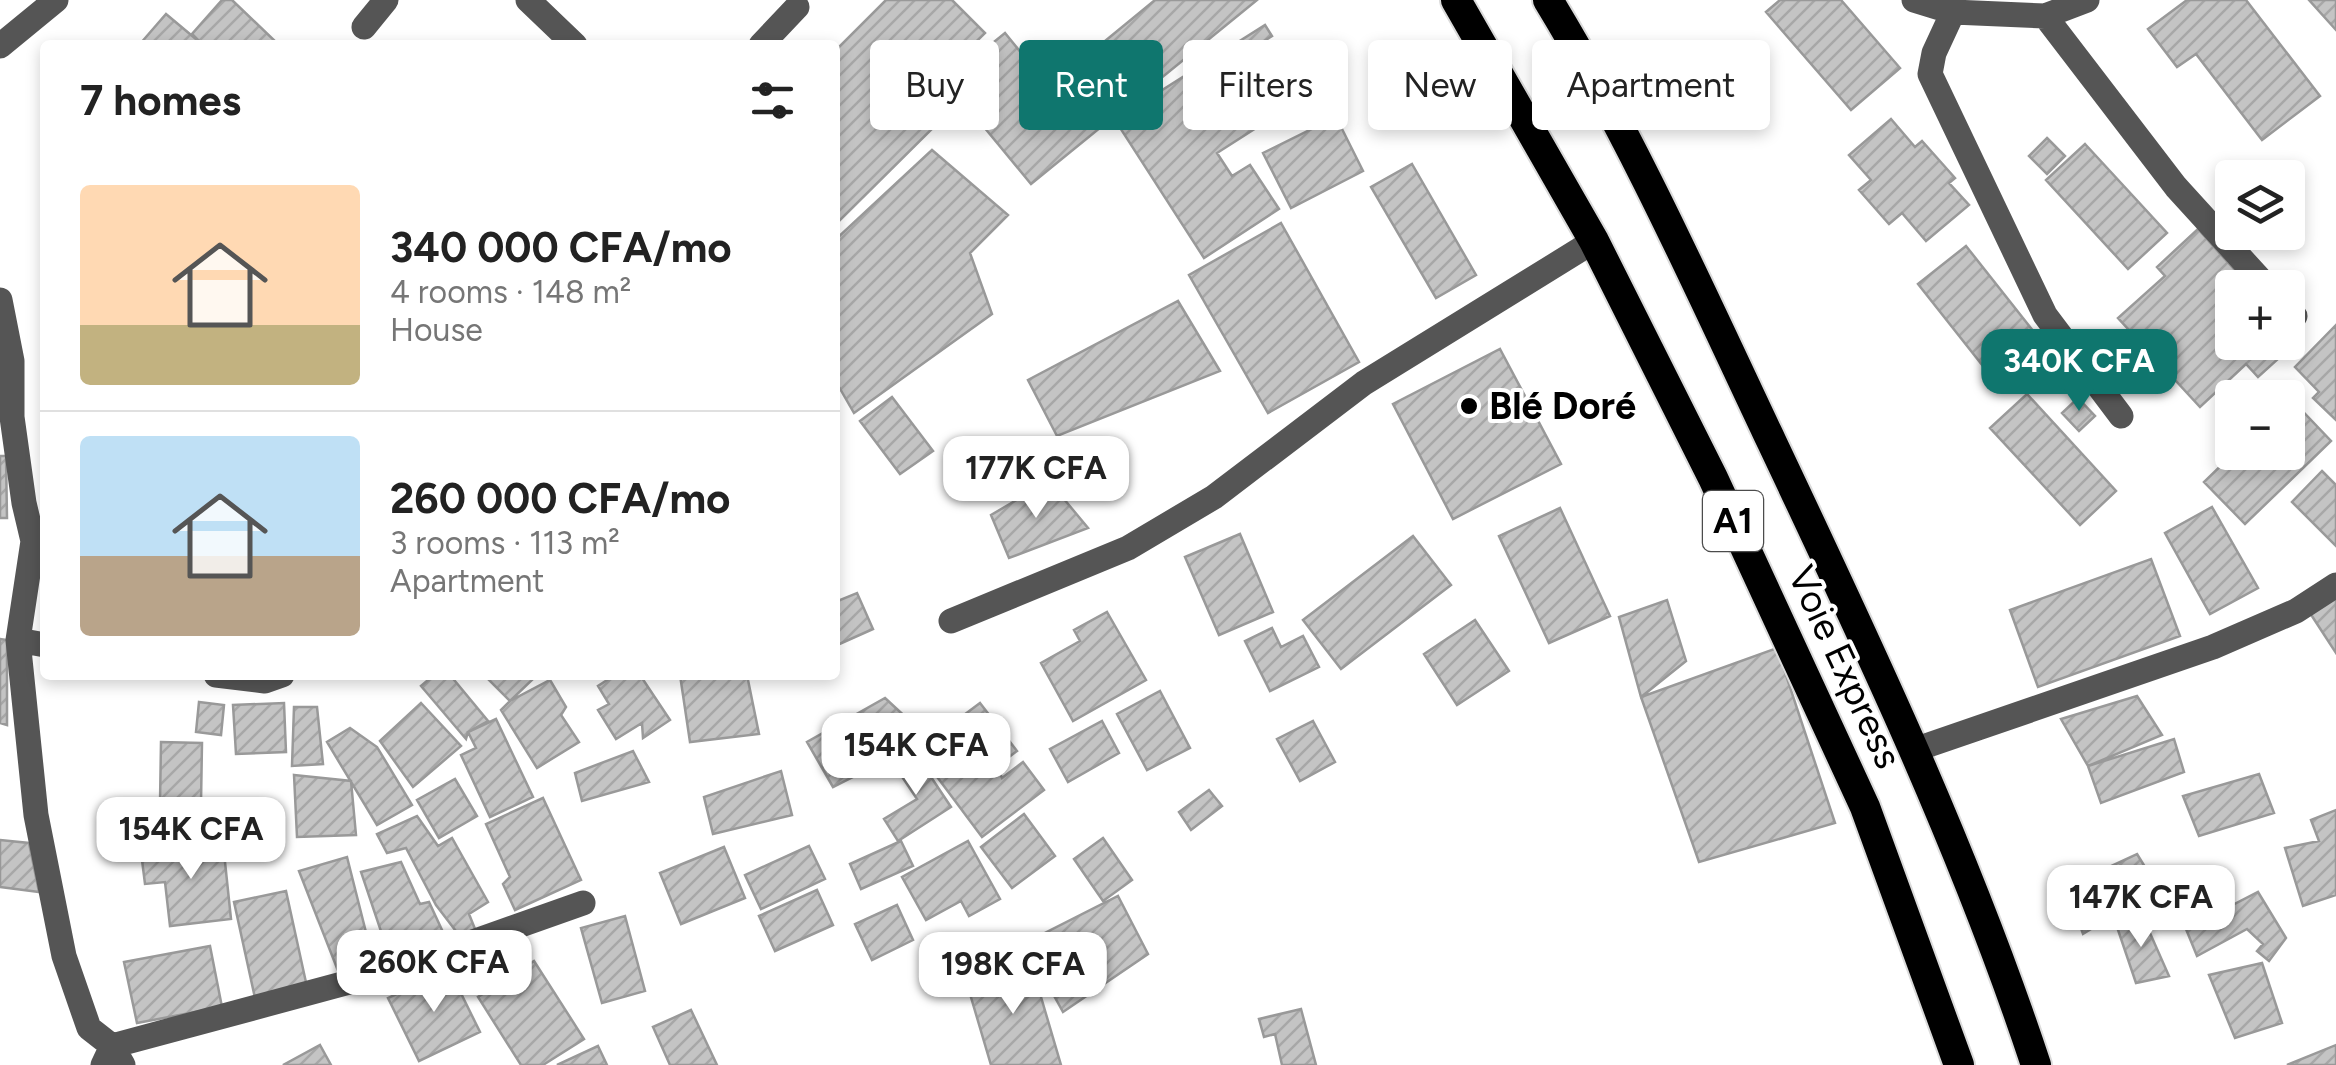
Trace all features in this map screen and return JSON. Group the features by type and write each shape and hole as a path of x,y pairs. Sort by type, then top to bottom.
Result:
{"highway":[{"name":"Voie Express","path":"1456,0 1594,241 1713,478 1865,807 1958,1065"},
{"name":"A1","path":"1548,0 1666,218 1856,619 1962,865 2036,1065"}],"street":[{"path":"0,46 56,0"},
{"path":"364,27 386,0"},
{"path":"528,0 570,40"},
{"path":"1914,0 1953,12 2045,16 2087,0"},
{"path":"766,40 797,7"},
{"path":"1953,12 1934,53 1930,74 2045,314 2122,416"},
{"path":"2045,16 2176,187 2252,270"},
{"path":"951,621 1128,548 1228,487 1364,383 1594,241"},
{"path":"0,300 12,361 12,417 33,540 18,640 36,815 64,956 89,1028 113,1059 394,970 584,903"},
{"path":"1914,750 2213,647 2296,610 2336,584"},
{"path":"18,640 40,644"}],"building":[{"path":"222,0 232,0 274,40 198,40 192,34"},
{"path":"886,0 952,0 985,33 978,40 870,40 870,130 931,130 840,220 840,46"},
{"path":"1155,0 1257,0 1208,40 1183,40 1183,60 1163,77 1163,40 1106,40"},
{"path":"1780,0 1841,0 1900,68 1851,110 1766,12"},
{"path":"2187,0 2246,0 2320,96 2262,140 2196,54 2177,67 2148,29"},
{"path":"2309,0 2336,0 2336,30"},
{"path":"166,14 197,40 143,40"},
{"path":"1265,25 1272,36 1266,40 1241,40"},
{"path":"1005,33 1019,50 1019,130 1097,130 1031,184 986,130 999,130 996,40"},
{"path":"1183,77 1183,130 1253,130 1217,153 1232,176 1250,165 1279,209 1204,258 1121,130 1163,130 1163,90"},
{"path":"1891,119 1915,147 1922,141 1955,178 1949,183 1969,205 1926,241 1902,213 1889,224 1859,190 1871,180 1849,155"},
{"path":"1310,130 1342,130 1363,171 1291,208 1263,153"},
{"path":"2047,138 2065,156 2047,174 2029,156"},
{"path":"2085,144 2167,233 2128,269 2046,180"},
{"path":"932,150 1008,215 970,253 992,314 854,413 840,389 840,235"},
{"path":"1412,164 1476,275 1436,298 1371,187"},
{"path":"1281,223 1359,362 1268,413 1189,275"},
{"path":"2198,229 2235,270 2215,270 2215,360 2277,360 2258,377 2246,364 2229,380 2215,380 2215,393 2200,407 2118,318 2165,276 2157,267"},
{"path":"1966,246 2042,342 1994,380 1918,284"},
{"path":"1178,301 1220,371 1057,436 1028,380"},
{"path":"2336,325 2336,420 2313,398 2319,392 2295,367"},
{"path":"1500,349 1561,464 1453,519 1393,404"},
{"path":"2027,394 2116,491 2080,525 1990,428"},
{"path":"892,397 933,451 900,474 860,421"},
{"path":"2078,398 2095,416 2079,431 2062,413"},
{"path":"2305,414 2331,441 2305,466"},
{"path":"0,456 6,456 7,518 0,518"},
{"path":"2216,470 2301,470 2245,524 2204,482"},
{"path":"2322,471 2336,485 2336,546 2292,502"},
{"path":"1049,481 1088,528 1009,558 991,515"},
{"path":"2212,507 2258,588 2210,614 2165,533"},
{"path":"1560,508 1610,616 1549,643 1499,536"},
{"path":"1240,534 1273,612 1219,635 1185,557"},
{"path":"1413,536 1451,585 1341,669 1303,620"},
{"path":"2151,559 2180,636 2038,687 2010,610"},
{"path":"857,593 873,629 840,644 840,600"},
{"path":"2336,596 2336,653 2310,613"},
{"path":"1667,600 1686,661 1641,697 1619,617"},
{"path":"1107,612 1146,680 1073,721 1041,663 1080,641 1074,630"},
{"path":"1475,620 1509,671 1457,705 1424,654"},
{"path":"1272,628 1281,647 1303,636 1319,667 1270,691 1245,641"},
{"path":"0,639 7,640 7,725 0,723"},
{"path":"1777,648 1835,823 1699,862 1641,697"},
{"path":"428,680 454,680 488,721 468,732 466,739 421,686"},
{"path":"489,680 532,680 510,701"},
{"path":"550,680 566,707 561,715 579,742 537,768 501,710"},
{"path":"607,680 643,680 670,720 643,738 642,723 616,739 598,710 609,704 598,686"},
{"path":"681,680 748,680 759,734 690,742"},
{"path":"1160,691 1190,748 1147,770 1117,714"},
{"path":"2137,696 2162,735 2088,766 2061,719"},
{"path":"885,698 925,735 906,750 833,787 807,742"},
{"path":"199,702 224,705 221,735 196,732"},
{"path":"284,703 286,752 236,754 233,705"},
{"path":"421,703 461,746 413,787 380,741"},
{"path":"980,703 1017,751 997,766 1002,778 1023,762 1044,790 982,837 917,750"},
{"path":"294,707 317,707 323,764 292,766"},
{"path":"496,719 533,797 490,817 461,755 476,748 468,732"},
{"path":"1102,721 1119,753 1068,782 1050,749"},
{"path":"1313,721 1335,762 1300,781 1277,739"},
{"path":"350,728 377,747 412,805 377,825 327,742"},
{"path":"2174,739 2184,772 2101,803 2088,766"},
{"path":"161,742 202,743 201,803 160,803"},
{"path":"913,750 951,807 898,841 884,819 917,799 893,763"},
{"path":"633,751 649,782 582,801 575,773"},
{"path":"781,771 792,815 713,834 704,797"},
{"path":"2259,774 2274,813 2199,836 2183,796"},
{"path":"294,775 351,781 356,835 297,837"},
{"path":"455,779 477,816 439,838 417,800"},
{"path":"1209,790 1222,806 1191,830 1179,812"},
{"path":"543,798 581,880 515,910 503,884 510,877 486,824"},
{"path":"2336,810 2336,895 2303,906 2285,848 2319,841 2311,820"},
{"path":"1024,814 1055,856 1012,888 981,847"},
{"path":"417,816 438,846 452,838 488,902 469,914 477,934 462,939 436,905 406,848 387,853 377,834"},
{"path":"1103,838 1132,880 1103,901 1074,859"},
{"path":"0,840 29,843 39,892 0,887"},
{"path":"901,841 913,866 861,889 850,864"},
{"path":"968,841 1000,899 969,916 961,901 926,920 902,877"},
{"path":"223,843 231,919 170,926 165,882 145,884 141,852"},
{"path":"809,846 825,879 761,909 745,875"},
{"path":"724,847 745,898 681,924 660,873"},
{"path":"2137,854 2158,888 2083,934 2066,887"},
{"path":"347,857 374,964 340,976 299,871"},
{"path":"401,862 420,904 429,902 448,943 394,970 361,872"},
{"path":"817,890 833,925 775,951 759,916"},
{"path":"286,891 307,987 255,998 234,902"},
{"path":"2258,892 2286,938 2269,961 2257,951 2263,944 2247,929 2197,956 2186,929"},
{"path":"1118,896 1148,954 1063,1012 1025,943"},
{"path":"897,905 913,940 872,960 855,924"},
{"path":"2142,915 2169,976 2136,983 2116,924"},
{"path":"625,916 645,991 602,1003 581,928"},
{"path":"210,946 222,1007 137,1023 124,962"},
{"path":"534,961 584,1039 543,1065 521,1065 478,997"},
{"path":"1031,963 1061,1065 991,1065 965,977"},
{"path":"2262,963 2282,1023 2235,1038 2209,975"},
{"path":"449,969 480,1032 419,1061 388,998"},
{"path":"1301,1009 1316,1065 1282,1065 1275,1034 1264,1037 1259,1019"},
{"path":"691,1010 717,1065 670,1065 653,1027"},
{"path":"320,1045 331,1065 283,1065"},
{"path":"2336,1045 2336,1065 2287,1065"},
{"path":"598,1046 607,1065 557,1065"}],"place":[{"name":"Blé Doré","path":"1469,406"}]}
